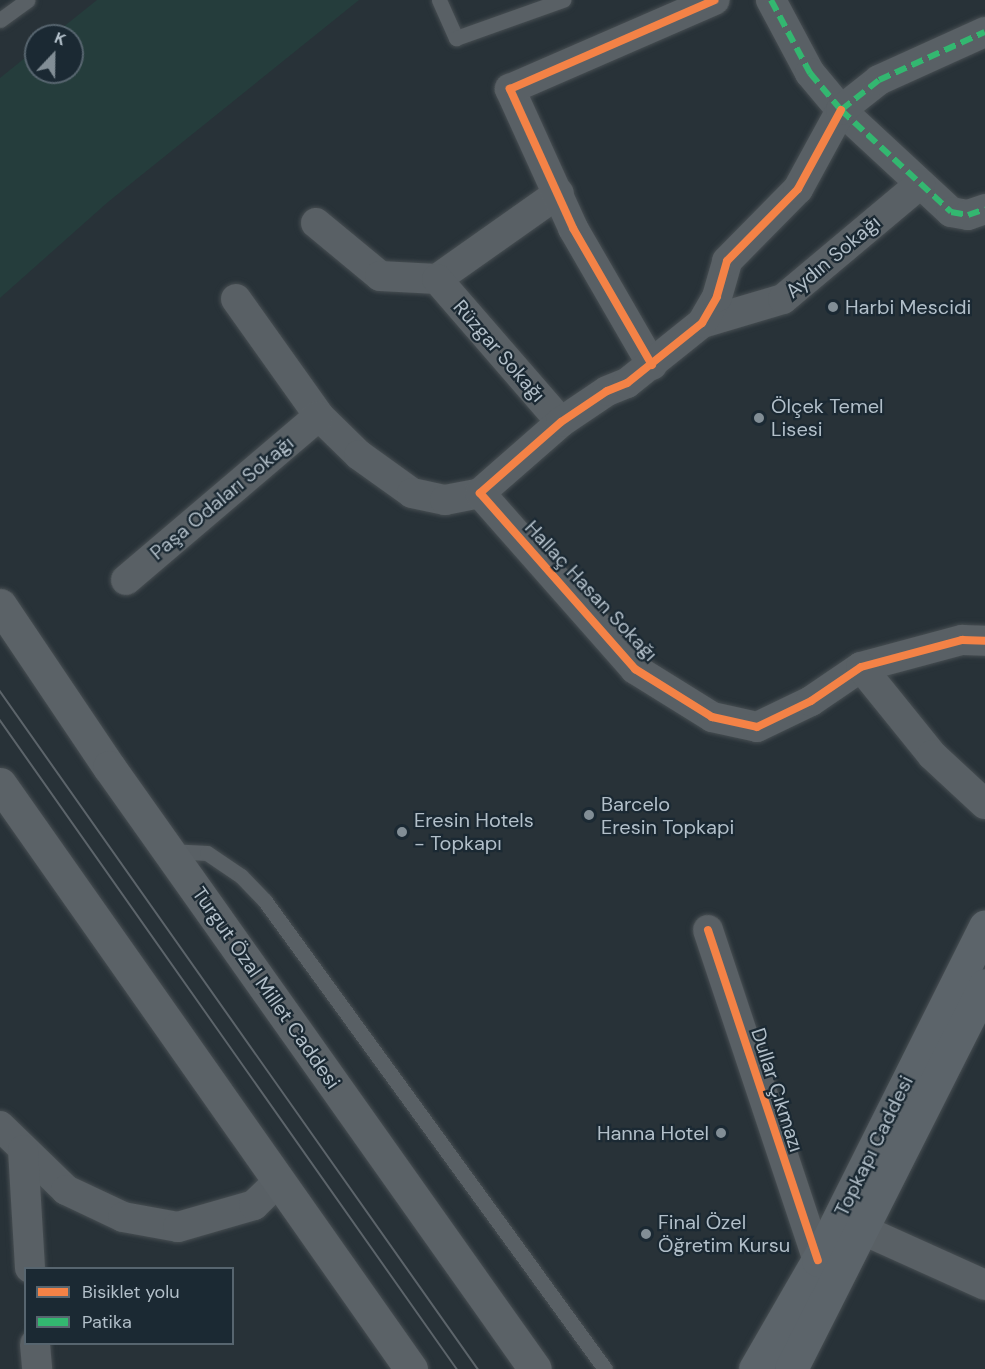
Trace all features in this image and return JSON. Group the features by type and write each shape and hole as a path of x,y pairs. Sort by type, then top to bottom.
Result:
{"main road":[{"name":"Turgut Özal Millet Caddesi","path":"0,605 168,851 535,1369"},
{"path":"0,784 277,1183 411,1369"},
{"name":"Topkapı Caddesi","path":"791,1369 848,1224 985,927"},
{"name":"Topkapı Caddesi","path":"754,1367 818,1260 848,1224 985,985"}],"street":[{"path":"652,365 573,228 510,89 716,0"},
{"path":"771,0 810,73 841,110 951,212 968,215 985,209"},
{"path":"236,298 319,416 359,455 412,494 445,500 480,493 561,422 652,365 702,323 717,297 727,261 798,189 841,110 879,80 985,32"},
{"name":"Aydın Sokağı","path":"702,323 783,300 920,184"},
{"path":"316,223 380,276 437,279 559,193"},
{"name":"Rüzgar Sokağı","path":"437,279 561,422"},
{"name":"Paşa Odaları Sokağı","path":"126,580 319,416"},
{"name":"Hallaç Hasan Sokağı","path":"480,493 635,669 711,717 757,727 811,701 861,667 962,640 985,641"},
{"path":"861,667 932,755 985,804"},
{"name":"Dullar Çıkmazı","path":"708,930 818,1260"},
{"path":"0,1126 66,1190 123,1217 178,1227 254,1205 277,1183"},
{"path":"23,1150 30,1267"},
{"path":"848,1224 985,1285"},
{"path":"35,1345 37,1369"}],"lane":[{"path":"0,20 28,0"},
{"path":"439,0 456,38 563,0"},
{"path":"168,851 207,853 241,876 265,901 605,1369"}],"green space":[{"path":"97,0 359,0 108,202 0,298 0,78 24,59 24,84 84,84 84,24 67,24"}],"tram line":[{"path":"0,691 478,1369"},
{"path":"0,720 457,1369"}],"marked path":[{"path":"771,0 810,73 841,110 951,212 968,215 985,209"},
{"path":"841,110 879,80 985,32"}],"cycle path":[{"path":"652,365 573,228 510,89 715,0"},
{"path":"841,110 798,189 727,261 717,297 702,323 627,383 607,391 561,422 480,493 635,669 712,717 757,727 811,701 861,667 962,640 985,641"},
{"path":"708,930 818,1260"}],"place":[{"name":"Harbi Mescidi","path":"833,307"},
{"name":"Ölçek Temel Lisesi","path":"759,418"},
{"name":"Barcelo Eresin Topkapi","path":"589,815"},
{"name":"Eresin Hotels - Topkapı","path":"402,832"},
{"name":"Hanna Hotel","path":"721,1133"},
{"name":"Final Özel Öğretim Kursu","path":"646,1234"}]}
